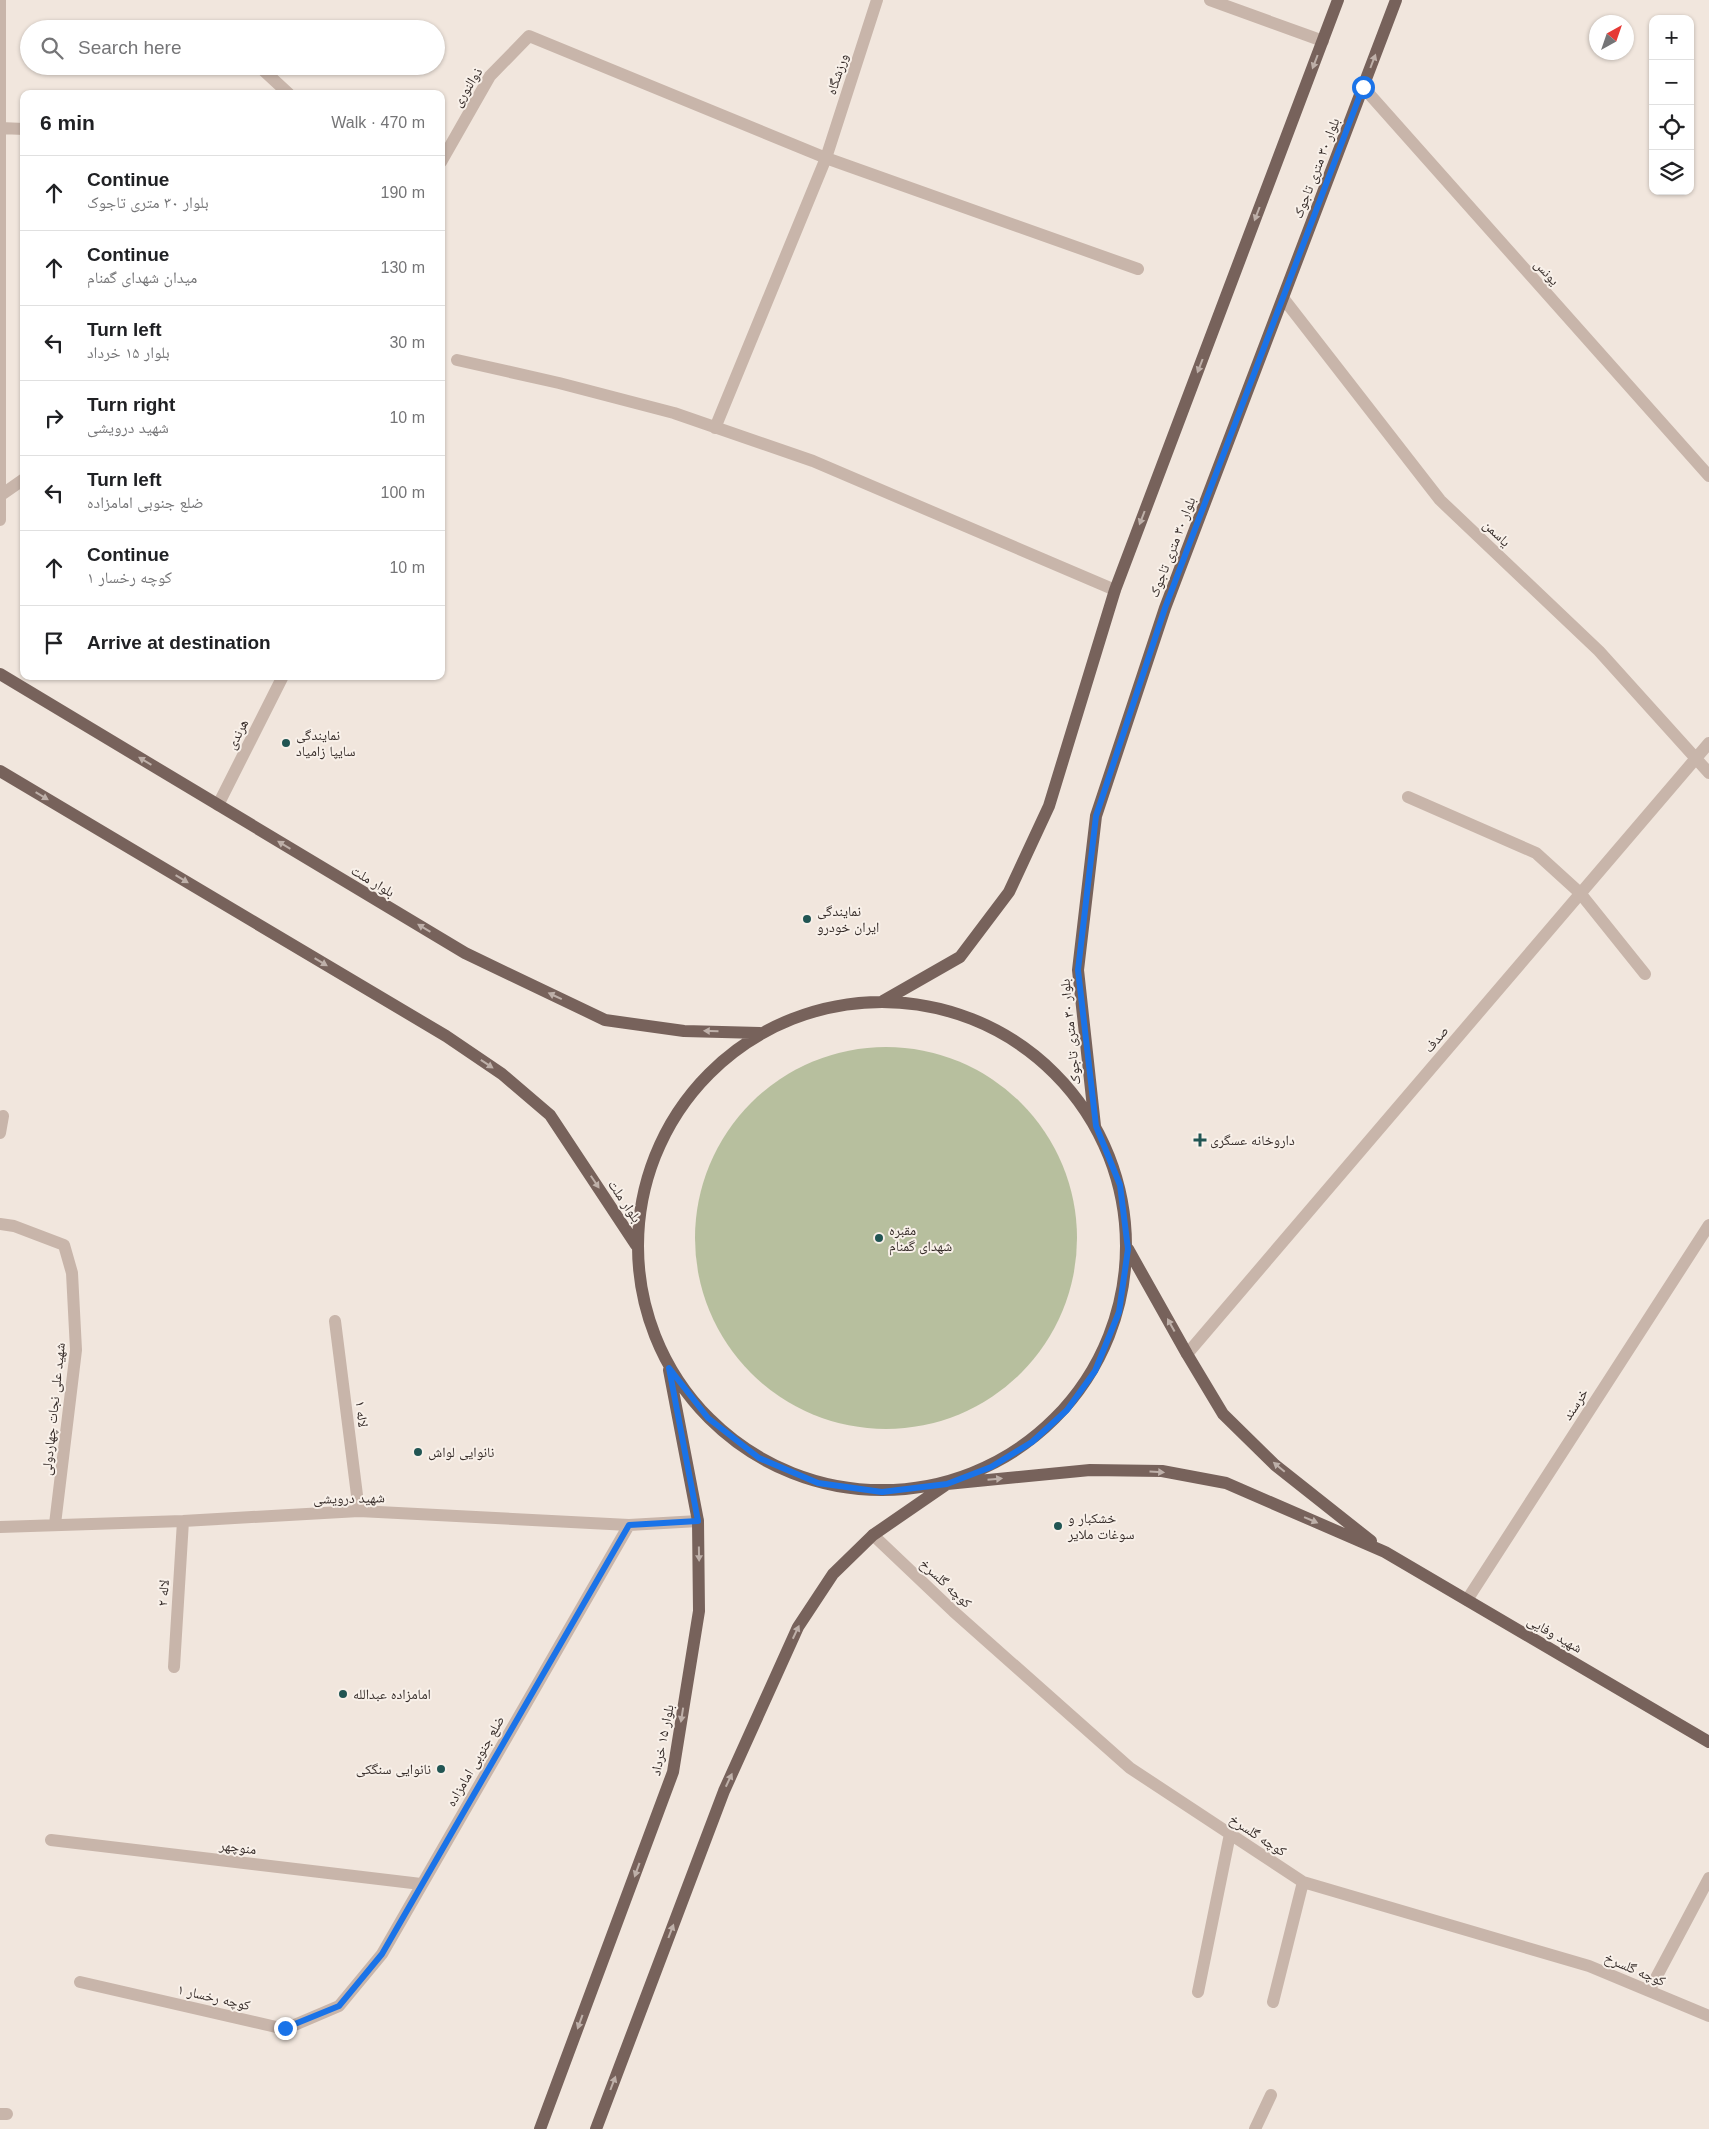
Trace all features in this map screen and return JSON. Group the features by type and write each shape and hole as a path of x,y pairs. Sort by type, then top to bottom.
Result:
{"main road":[{"path":"883,1001 960,957 1009,892 1049,806 1115,590 1338,0"},
{"name":"بلوار ۳۰ متری تاجوک","path":"1096,1126 1078,970 1096,816 1165,608 1396,0"},
{"name":"بلوار ملت","path":"0,674 465,954 605,1020 684,1031 760,1033"},
{"name":"بلوار ملت","path":"0,771 446,1036 502,1074 550,1115 636,1245"},
{"path":"596,2129 724,1791 798,1627 833,1574 873,1535 947,1484 991,1467 1032,1442 1067,1410 1095,1371 1119,1312 1128,1249 1120,1185 1096,1126 1057,1074 1006,1034 946,1010 883,1001 819,1008 760,1033 716,1065 680,1105 657,1148 641,1195 636,1245 644,1308 669,1368 708,1418 759,1458 818,1483 882,1492 947,1484 1090,1470 1162,1472 1226,1483 1385,1552"},
{"path":"1128,1249 1223,1414 1275,1465 1385,1552"},
{"name":"بلوار ۱۵ خرداد","path":"540,2129 673,1772 699,1611 698,1521 669,1368"},
{"name":"شهید وفایی","path":"1385,1552 1709,1742"}],"street":[{"path":"0,0 0,520"},
{"name":"ورزشگاه","path":"715,428 826,158 877,0"},
{"path":"1210,0 1323,41"},
{"name":"ذوالنوری","path":"445,155 490,76 529,36 826,158"},
{"path":"268,75 285,90"},
{"name":"یونس","path":"1363,87 1709,476"},
{"path":"0,128 20,129"},
{"path":"826,158 1138,269"},
{"name":"یاسمن","path":"1283,298 1440,500 1599,651 1709,773"},
{"path":"457,360 568,385 674,414 813,461 1115,590"},
{"path":"1,495 20,482"},
{"name":"هرندی","path":"218,805 281,680"},
{"name":"صدف","path":"1187,1354 1709,743"},
{"path":"1408,797 1536,853 1580,893 1645,974"},
{"path":"0,1133 3,1116"},
{"name":"شهید علی نجات چهاردولی","path":"0,1224 14,1226 64,1245 72,1272 76,1350 55,1524"},
{"name":"خرسند","path":"1467,1600 1709,1225"},
{"name":"لاله ۱","path":"334,1321 359,1511"},
{"name":"شهید درویشی","path":"2,1530 55,1524 183,1522 359,1511 629,1525 698,1521"},
{"name":"لاله ۲","path":"174,1667 183,1522"},
{"name":"ضلع جنوبی امامزاده","path":"339,2006 382,1954 420,1884 629,1525"},
{"name":"کوچه گلسرخ","path":"873,1535 953,1611 1130,1768 1303,1882 1589,1966 1709,2016"},
{"path":"1198,1992 1230,1834"},
{"name":"منوچهر","path":"51,1840 420,1884"},
{"path":"1649,1991 1709,1878"},
{"path":"1273,2002 1303,1882"},
{"name":"کوچه رخسار ۱","path":"80,1982 285,2028 339,2006"},
{"path":"1255,2129 1271,2095"}],"green space":[{"path":"886,1047 923,1051 959,1062 992,1079 1021,1103 1045,1132 1062,1165 1073,1201 1077,1238 1073,1275 1062,1311 1045,1344 1021,1373 992,1397 959,1414 923,1425 886,1429 849,1425 813,1414 780,1397 751,1373 727,1344 710,1311 699,1275 695,1238 699,1201 710,1165 727,1132 751,1103 780,1079 813,1062 849,1051"}],"place":[{"name":"نمایندگی سایپا زامیاد","path":"286,743"},
{"name":"نمایندگی ایران خودرو","path":"807,919"},
{"name":"داروخانه عسگری","path":"1200,1140"},
{"name":"مقبره شهدای گمنام","path":"879,1238"},
{"name":"نانوایی لواش","path":"418,1452"},
{"name":"خشکبار و سوغات ملایر","path":"1058,1526"},
{"name":"امامزاده عبدالله","path":"343,1694"},
{"name":"نانوایی سنگکی","path":"441,1769"}],"route":[{"path":"285,2028 339,2006 382,1954 420,1884 629,1525 698,1521 669,1368 708,1418 759,1458 818,1483 882,1492 947,1484 991,1467 1032,1442 1067,1410 1095,1371 1119,1312 1128,1249 1120,1185 1096,1126 1078,970 1096,816 1165,608 1363,87"}]}
